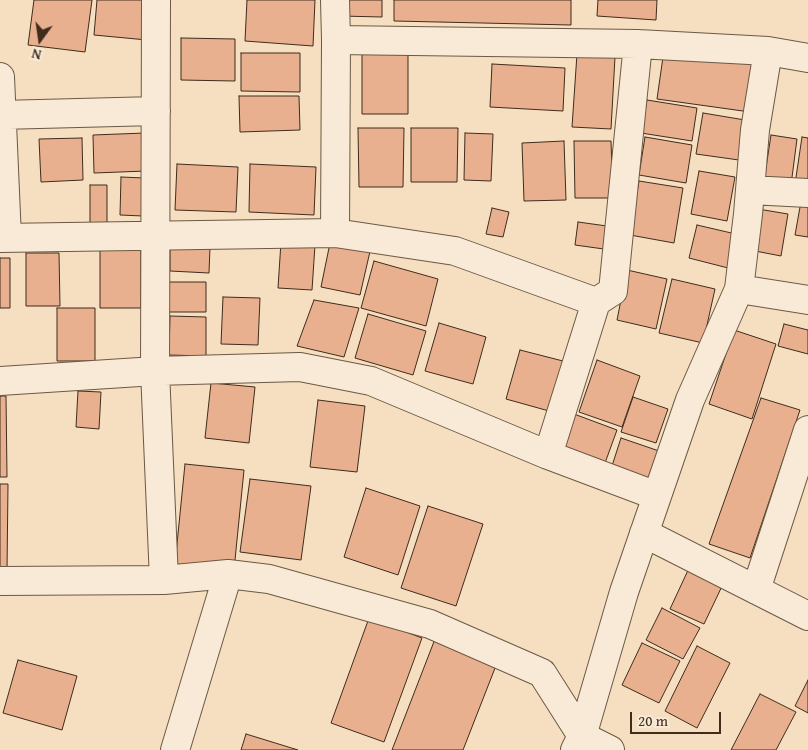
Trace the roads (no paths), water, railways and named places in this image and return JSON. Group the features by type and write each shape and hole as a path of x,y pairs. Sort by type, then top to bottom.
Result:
{"street":[{"path":"156,0 155,371 164,580"},
{"path":"335,0 335,233"},
{"path":"336,40 638,44 768,51 808,58"},
{"path":"548,455 596,302 613,291 638,44"},
{"path":"578,743 624,592 690,400 739,289 750,190 754,130 768,51"},
{"path":"0,77 3,238 335,233 454,251 596,302"},
{"path":"1,115 156,111"},
{"path":"750,190 808,193"},
{"path":"739,289 808,300"},
{"path":"0,381 155,371 300,367 371,381 548,455 657,496"},
{"path":"756,590 806,443"},
{"path":"644,533 808,616"},
{"path":"175,750 228,574"},
{"path":"0,581 164,580 228,574 269,579 430,624 542,673 578,743"},
{"path":"578,743 610,750"}]}
